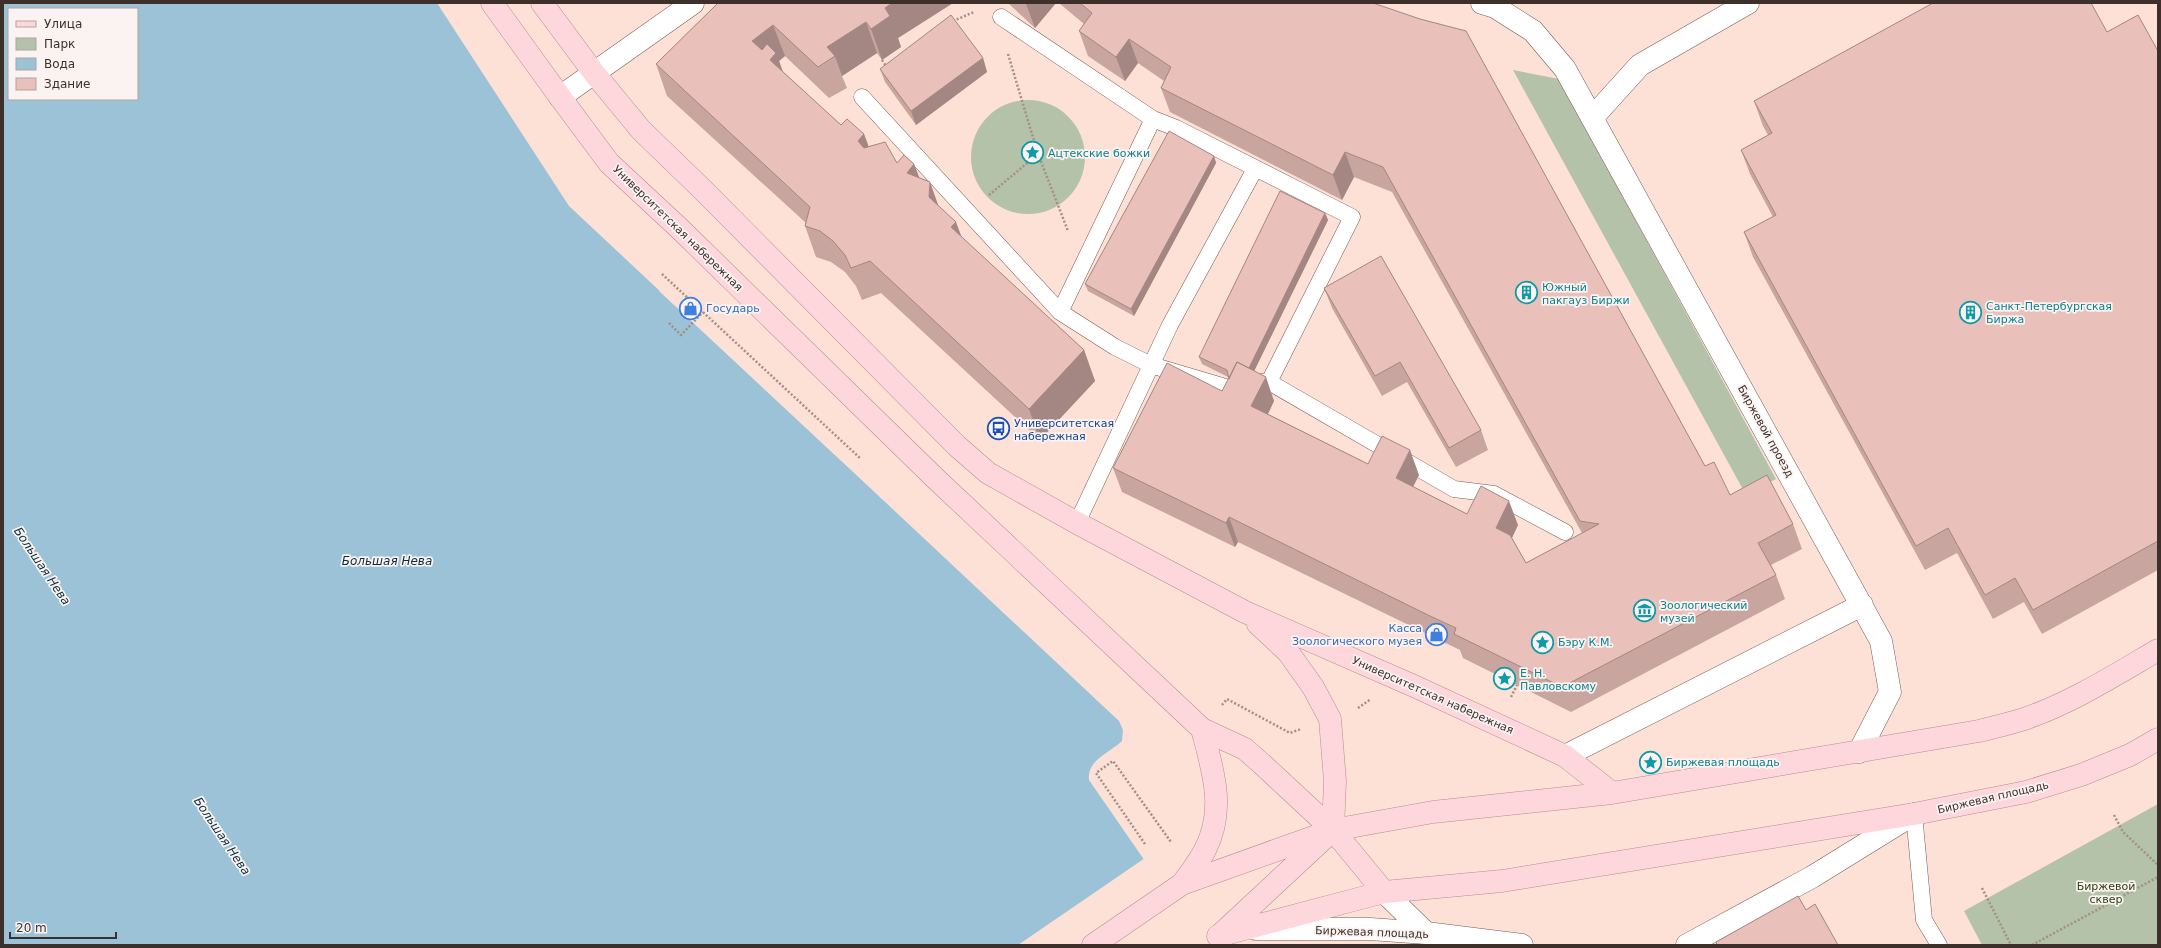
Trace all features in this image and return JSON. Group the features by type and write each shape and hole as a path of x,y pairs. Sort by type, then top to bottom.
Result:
{"main road":[{"name":"Университетская набережная","path":"492,3 609,163 680,229 936,479 1202,729 1245,749 1333,830"},
{"name":"Университетская набережная","path":"542,3 594,73 641,130 704,191 957,446 988,473 1076,523 1245,612 1403,681 1565,756 1612,793"},
{"name":"Университетская набережная","path":"1245,612 1288,652 1313,687 1330,719 1335,781 1333,830"},
{"path":"1093,945 1182,884 1333,830 1433,812 1612,793 1979,731 2024,719 2089,690 2158,650"},
{"path":"1182,884 1205,850 1217,814 1215,780 1202,729"},
{"name":"Биржевая площадь","path":"1212,941 1245,929 1384,892 1502,881 1914,814 2026,792 2081,775 2130,754 2158,739"},
{"path":"1333,830 1384,892"},
{"path":"1212,941 1333,830"}],"street":[{"path":"560,97 694,3"},
{"name":"Биржевой проезд","path":"1482,3 1496,7 1533,31 1565,69 1881,641 1890,692 1859,752"},
{"path":"1592,118 1640,65 1748,3"},
{"path":"1565,756 1862,605"},
{"name":"Биржевая площадь","path":"1687,945 1812,877 1914,814"},
{"path":"1384,892 1426,933"},
{"name":"Биржевая площадь","path":"1245,929 1370,929 1426,933 1522,945"}],"lane":[{"path":"1001,16 1153,119 1176,128 1352,218 1269,382"},
{"path":"862,97 1060,312 1115,347 1151,365 1232,389"},
{"path":"1060,312 1153,119"},
{"path":"1076,523 1170,325 1255,169"},
{"path":"1248,383 1269,382 1454,489 1494,494 1565,532"},
{"path":"1914,814 1924,920 1939,945"}],"path":[{"path":"949,24 975,12"},
{"path":"1006,49 1038,154 1082,268"},
{"path":"882,60 888,70"},
{"path":"968,213 1038,154"},
{"path":"662,274 861,459"},
{"path":"669,323 681,335 703,312"},
{"path":"1510,699 1517,685"},
{"path":"1219,708 1227,699 1290,733 1307,727"},
{"path":"1145,844 1096,773 1113,761 1171,842"},
{"path":"2114,815 2124,832 2158,865"},
{"path":"2032,945 2158,877"},
{"path":"1982,888 2011,945"}],"green space":[{"path":"1513,70 1559,79 1776,479 1746,495"},
{"path":"1028,100 1050,104 1068,117 1081,135 1085,157 1081,179 1068,197 1050,210 1028,214 1006,210 988,197 975,179 971,157 975,135 988,117 1006,104"},
{"name":"Биржевой сквер","path":"2158,804 2158,945 1982,945 1964,911"}],"water":[{"name":"Большая Нева","path":"3,3 437,3 569,206 1119,721 1123,730 1122,741 1095,762 1089,773 1089,780 1203,945 3,945"}],"pier":[{"path":"661,290 848,464 847,466 659,291"},
{"path":"1145,858 1205,945 1018,945"}],"building":[{"path":"718,3 892,3 885,8 890,16 871,29 866,22 827,47 835,56 818,67 773,25 752,41 762,50 767,44 776,53 770,60 841,125 847,119 864,134 858,141 864,148 885,142 897,163 904,155 914,164 907,173 930,182 929,197 956,222 951,227 1084,350 1029,409 870,261 851,268 845,255 833,241 820,231 805,226 810,207 656,64"},
{"name":"Южный пакгауз Биржи","path":"1080,3 1373,3 1420,19 1466,31 1705,466 1714,462 1730,495 1767,475 1793,524 1758,543 1776,575 1562,687 1454,634 1456,628 1229,517 1226,523 1113,468 1167,363 1222,391 1237,362 1266,377 1251,406 1368,464 1382,436 1410,450 1396,478 1467,514 1481,486 1509,501 1496,528 1510,535 1526,563 1599,524 1580,521 1383,167 1345,152 1333,175 1161,88 1171,67 1129,39 1116,57 1079,31 1092,13"},
{"name":"Санкт-Петербургская Биржа","path":"1933,3 2091,3 2107,32 2138,15 2158,51 2158,541 2033,610 2015,578 1985,595 1948,528 1916,546 1744,232 1776,215 1741,150 1772,133 1754,101"},
{"path":"951,15 983,58 911,111 880,69"},
{"path":"1169,131 1214,156 1131,309 1085,284"},
{"path":"1280,191 1325,213 1249,368 1237,362 1229,379 1227,370 1199,357"},
{"path":"1381,256 1481,430 1449,448 1400,362 1375,376 1324,288"},
{"path":"1798,896 1806,910 1815,904 1838,945 1717,945 1716,942"}],"place":[{"name":"Ацтекские божки","path":"1033,153"},
{"name":"Южный пакгауз Биржи","path":"1527,293"},
{"name":"Государь","path":"691,308"},
{"name":"Санкт-Петербургская Биржа","path":"1971,312"},
{"name":"Университетская набережная","path":"998,429"},
{"name":"Зоологический музей","path":"1645,611"},
{"name":"Касса Зоологического музея","path":"1437,634"},
{"name":"Бэру К.М.","path":"1542,642"},
{"name":"Е. Н. Павловскому","path":"1504,679"},
{"name":"Биржевая площадь","path":"1650,762"}]}
